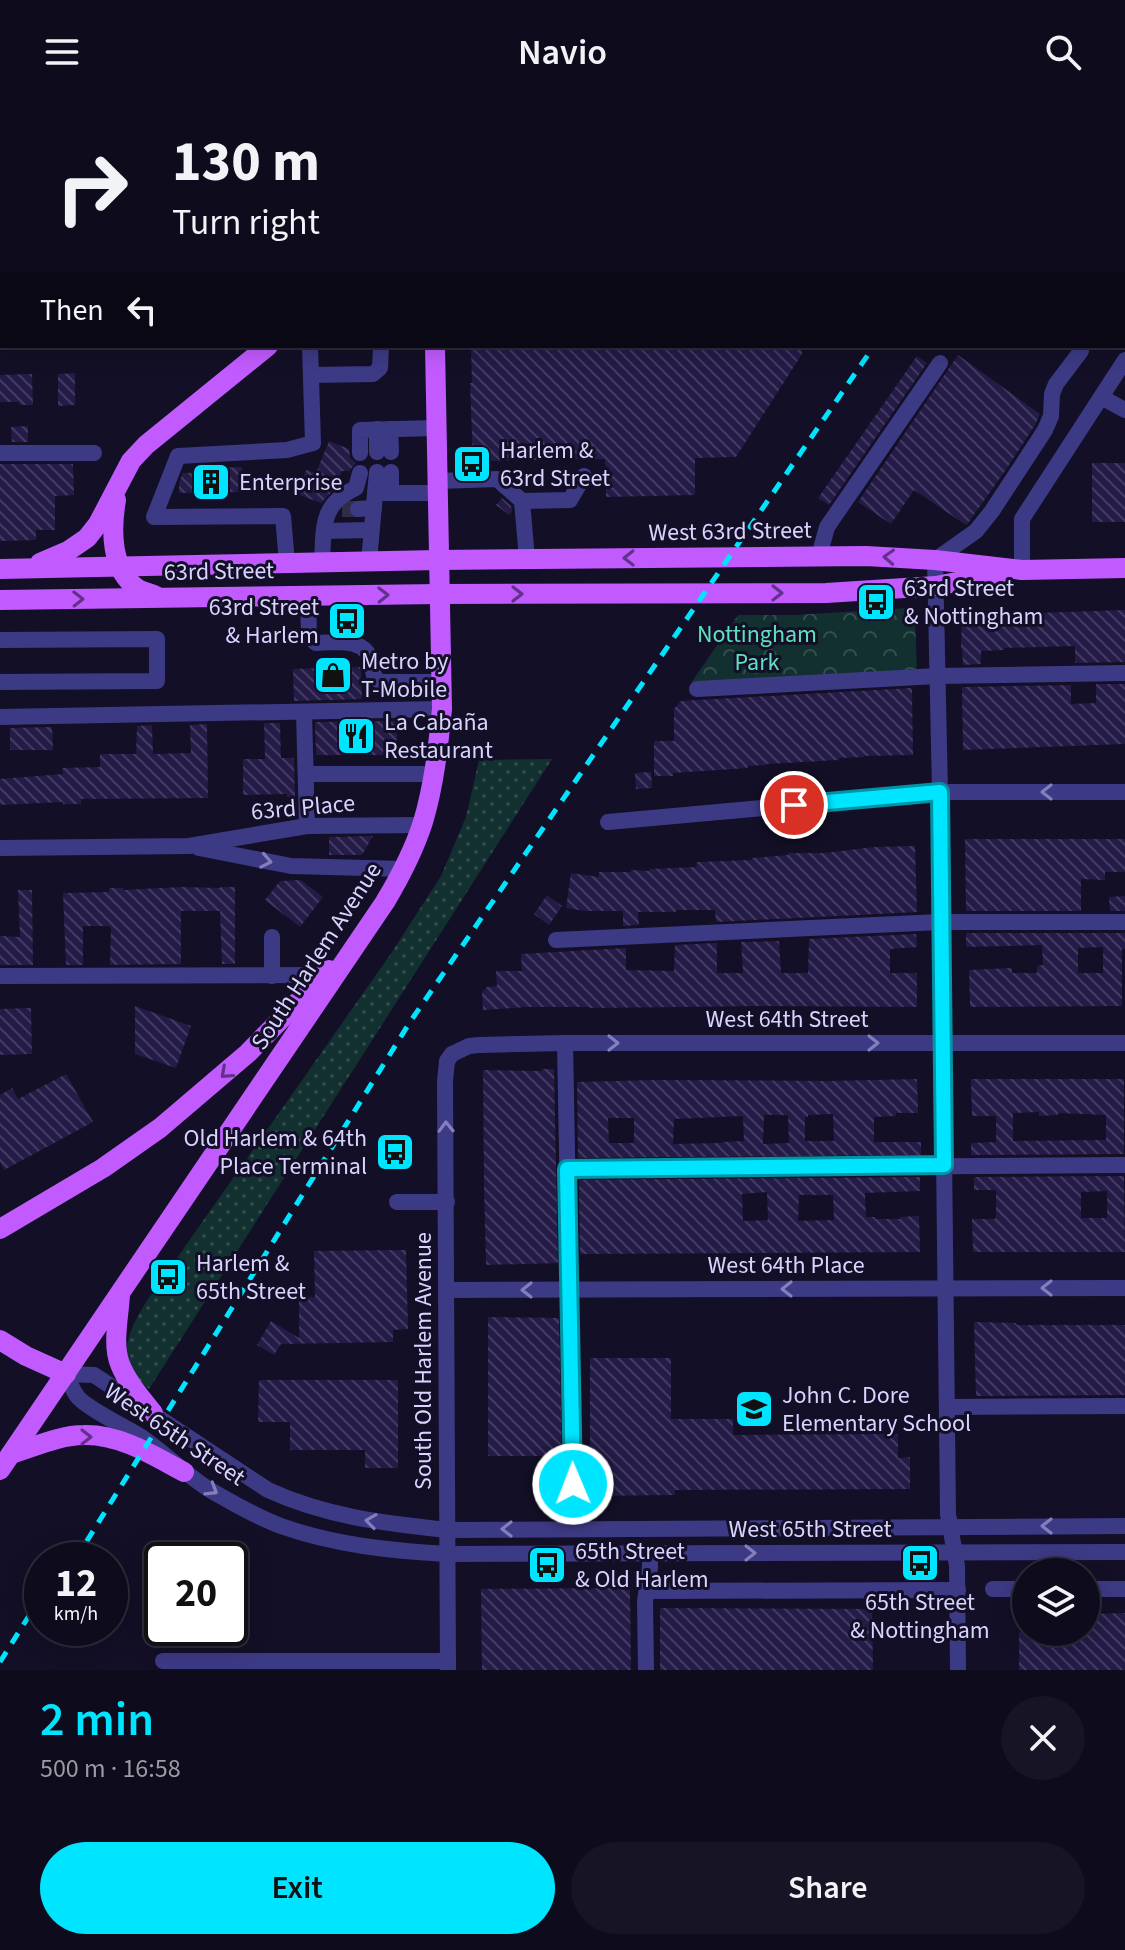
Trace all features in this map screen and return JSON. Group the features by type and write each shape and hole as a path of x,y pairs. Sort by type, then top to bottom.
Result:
{"main road":[{"path":"28,568 68,551 87,538 98,524 131,461 146,445 266,348"},
{"name":"South Harlem Avenue","path":"5,1462 361,939 404,869 422,825 435,774 442,709 435,348"},
{"path":"120,480 112,524 113,546 128,579 138,589 162,598"},
{"name":"West 63rd Street","path":"438,560 866,556 1022,570 1125,568"},
{"name":"63rd Street","path":"0,569 438,560"},
{"name":"West 63rd Street","path":"439,594 826,593 936,586 1022,570"},
{"name":"63rd Street","path":"0,600 439,594"},
{"path":"0,1229 103,1168 160,1128 248,1053 361,939"},
{"path":"120,1294 116,1348 120,1363 129,1381 153,1413"},
{"path":"0,1340 66,1374"},
{"path":"5,1462 61,1439 83,1435 105,1437 134,1446 184,1472"}],"street":[{"path":"287,563 283,516 154,517 178,456 287,450 313,443 310,348"},
{"path":"311,375 373,374 380,368 381,348"},
{"path":"958,1670 958,1590 948,1514 935,560 976,531 992,511 1045,430 1051,416 1052,394 1056,384 1081,351"},
{"path":"1022,570 1022,519 1125,360"},
{"path":"819,556 827,527 940,363"},
{"path":"1101,397 1125,410"},
{"path":"384,429 376,452 360,430 384,429 436,428"},
{"path":"0,453 94,453"},
{"path":"362,504 340,495 356,488 376,472 362,504 371,530 369,561"},
{"path":"322,562 324,522 362,504 438,487 497,479 522,501 570,500 584,476"},
{"path":"522,501 527,559"},
{"path":"324,531 371,530"},
{"path":"308,596 309,636 316,643 351,642 359,645 367,652 373,675 381,682 441,682"},
{"path":"0,640 157,639 157,681 0,682"},
{"path":"697,689 937,676 1125,673"},
{"path":"0,717 442,709"},
{"path":"304,712 307,826"},
{"path":"306,774 435,774"},
{"path":"608,822 940,792 1125,792"},
{"name":"63rd Place","path":"0,848 189,846 307,826 422,825"},
{"name":"63rd Place","path":"189,846 291,866 404,869"},
{"path":"556,940 940,922 1125,922"},
{"path":"272,937 272,976"},
{"path":"0,976 323,975"},
{"path":"565,1043 574,1529"},
{"name":"West 64th Street","path":"452,1054 469,1046 565,1043 1125,1043"},
{"name":"South Old Harlem Avenue","path":"448,1665 445,1081 447,1061 452,1054"},
{"path":"567,1169 1125,1165"},
{"path":"397,1202 447,1202"},
{"name":"West 64th Place","path":"447,1290 1125,1288"},
{"name":"West 65th Street","path":"1125,1526 448,1530 370,1521 293,1502 268,1490 94,1375 66,1374 78,1398 148,1441 184,1472 210,1489 282,1526 364,1546 448,1554 1125,1552"},
{"path":"947,1407 1125,1406"},
{"path":"646,1670 645,1601 650,1553"},
{"path":"993,1589 1012,1589"},
{"path":"1100,1589 1125,1589"},
{"path":"647,1591 958,1590"},
{"path":"163,1661 448,1665"}],"green space":[{"name":"Nottingham Park","path":"908,608 915,613 917,673 691,683 738,615"},
{"path":"552,759 149,1389 133,1376 127,1362 127,1344 137,1317 390,955 441,876 466,817 479,760"}],"building":[{"path":"471,348 802,348 802,354 736,457 695,458 695,495 606,497 605,459 473,461"},
{"path":"958,355 1040,414 1005,471 966,525 914,490 891,524 858,502"},
{"path":"917,356 927,363 829,505 818,498"},
{"path":"75,373 75,405 58,406 58,374"},
{"path":"32,374 33,405 0,402 0,375"},
{"path":"28,426 28,442 12,442 11,427"},
{"path":"329,441 349,449 350,458 356,463 349,471 342,471 336,487 321,503 297,494 306,470 316,473"},
{"path":"1092,463 1125,463 1125,522 1092,522"},
{"path":"0,464 73,464 74,495 55,496 55,530 36,530 36,540 0,541"},
{"name":"Enterprise","path":"242,467 243,492 179,493 183,473"},
{"path":"502,498 511,506 509,515 496,505"},
{"path":"1125,610 1125,662 1075,663 1075,646 981,651 981,664 963,665 962,614 1007,616"},
{"path":"361,667 362,699 294,701 293,669"},
{"path":"1096,684 1125,684 1125,744 963,750 962,687 1071,685 1071,704 1096,703"},
{"path":"912,688 913,755 839,758 654,776 654,741 674,741 674,709 681,701"},
{"name":"La Cabaña Restaurant","path":"397,721 397,755 316,755 315,722"},
{"path":"264,723 280,723 281,758 294,758 295,797 287,797 287,794 243,795 243,759 265,759"},
{"path":"207,724 208,798 81,799 81,804 0,805 0,779 63,774 62,768 100,767 100,754 136,754 137,726 152,725 153,754 191,753 190,725"},
{"path":"52,727 53,750 10,750 10,728"},
{"path":"651,772 652,788 636,789 635,773"},
{"path":"373,836 362,855 329,855 329,837"},
{"path":"965,839 1125,839 1125,872 1105,872 1105,880 1081,879 1081,911 966,911"},
{"path":"915,846 917,912 716,922 715,910 676,910 638,912 639,925 623,926 623,911 566,908 571,873 599,877 599,872 696,867 697,862 752,860 788,853"},
{"path":"301,880 323,897 300,927 265,900 280,881"},
{"path":"235,887 235,964 222,964 220,911 181,911 181,964 110,965 111,928 83,926 83,965 66,965 63,893 109,892 109,888"},
{"path":"18,890 32,890 33,965 0,965 0,936 20,937"},
{"path":"547,895 562,906 549,925 534,914"},
{"path":"1125,896 1125,911 1110,911 1109,897"},
{"path":"966,933 1125,933 1122,1006 970,1007 969,970 1012,968 1012,973 1037,973 1037,966 1043,965 1042,945 966,947","holes":["1103,947 1103,973 1078,973 1078,948"]},
{"path":"916,934 917,947 890,949 890,973 917,973 917,1007 527,1007 483,1010 482,992 487,987 497,986 496,971 522,971 521,954 626,948 626,970 674,971 675,945 717,943 717,973 743,973 741,942 779,941 781,973 808,973 809,939"},
{"path":"135,1006 191,1026 176,1068 135,1054"},
{"path":"31,1008 32,1054 0,1055 0,1009"},
{"path":"554,1069 558,1263 486,1265 483,1070"},
{"path":"66,1074 93,1122 4,1170 0,1162 0,1095 12,1088 18,1099"},
{"path":"917,1079 918,1113 874,1117 874,1142 921,1142 921,1155 578,1158 577,1082","holes":["833,1114 834,1141 805,1141 805,1117","764,1115 788,1115 789,1143 763,1144","743,1116 744,1141 673,1144 674,1119","608,1118 634,1118 634,1143 609,1143"]},
{"path":"971,1079 1124,1079 1124,1154 971,1155 971,1143 996,1142 996,1116 972,1116","holes":["1039,1112 1039,1116 1058,1113 1106,1115 1106,1140 1013,1141 1013,1113"]},
{"path":"1124,1176 1125,1252 973,1252 972,1219 995,1219 996,1215 996,1190 974,1190 974,1177","holes":["1107,1191 1107,1218 1081,1218 1081,1192"]},
{"path":"920,1177 920,1191 865,1193 866,1217 900,1219 919,1216 920,1252 580,1254 579,1180","holes":["767,1192 768,1220 743,1221 742,1194","799,1195 833,1195 834,1220 798,1221"]},
{"path":"406,1250 408,1329 393,1330 393,1342 281,1344 274,1355 257,1345 271,1321 299,1338 299,1297 315,1297 314,1251"},
{"path":"488,1317 559,1318 562,1456 488,1456"},
{"path":"974,1322 1125,1325 1125,1395 976,1396"},
{"path":"590,1358 671,1358 671,1419 733,1419 733,1435 898,1434 898,1458 910,1457 910,1489 675,1490 675,1495 590,1496"},
{"path":"259,1380 398,1380 398,1468 365,1468 365,1450 290,1450 290,1422 258,1422"},
{"path":"630,1588 631,1670 482,1670 481,1589"},
{"path":"660,1608 872,1609 873,1670 660,1670"},
{"path":"1125,1613 1125,1670 1019,1670 1019,1646 1100,1646 1100,1614"}],"tunnel":[{"path":"342,509 358,509"}],"railway":[{"path":"86,1542 410,1022 873,348"},
{"path":"0,1662 24,1624"}],"place":[{"name":"Harlem & 63rd Street","path":"472,464"},
{"name":"Enterprise","path":"211,482"},
{"name":"63rd Street & Nottingham","path":"876,602"},
{"name":"63rd Street & Harlem","path":"347,621"},
{"name":"Metro by T-Mobile","path":"333,675"},
{"name":"La Cabaña Restaurant","path":"356,736"},
{"name":"Old Harlem & 64th Place Terminal","path":"395,1152"},
{"name":"Harlem & 65th Street","path":"168,1277"},
{"name":"John C. Dore Elementary School","path":"754,1409"},
{"name":"65th Street & Nottingham","path":"920,1563"},
{"name":"65th Street & Old Harlem","path":"547,1565"}],"route":[{"path":"573,1484 567,1169 944,1165 940,792 794,805"}]}
